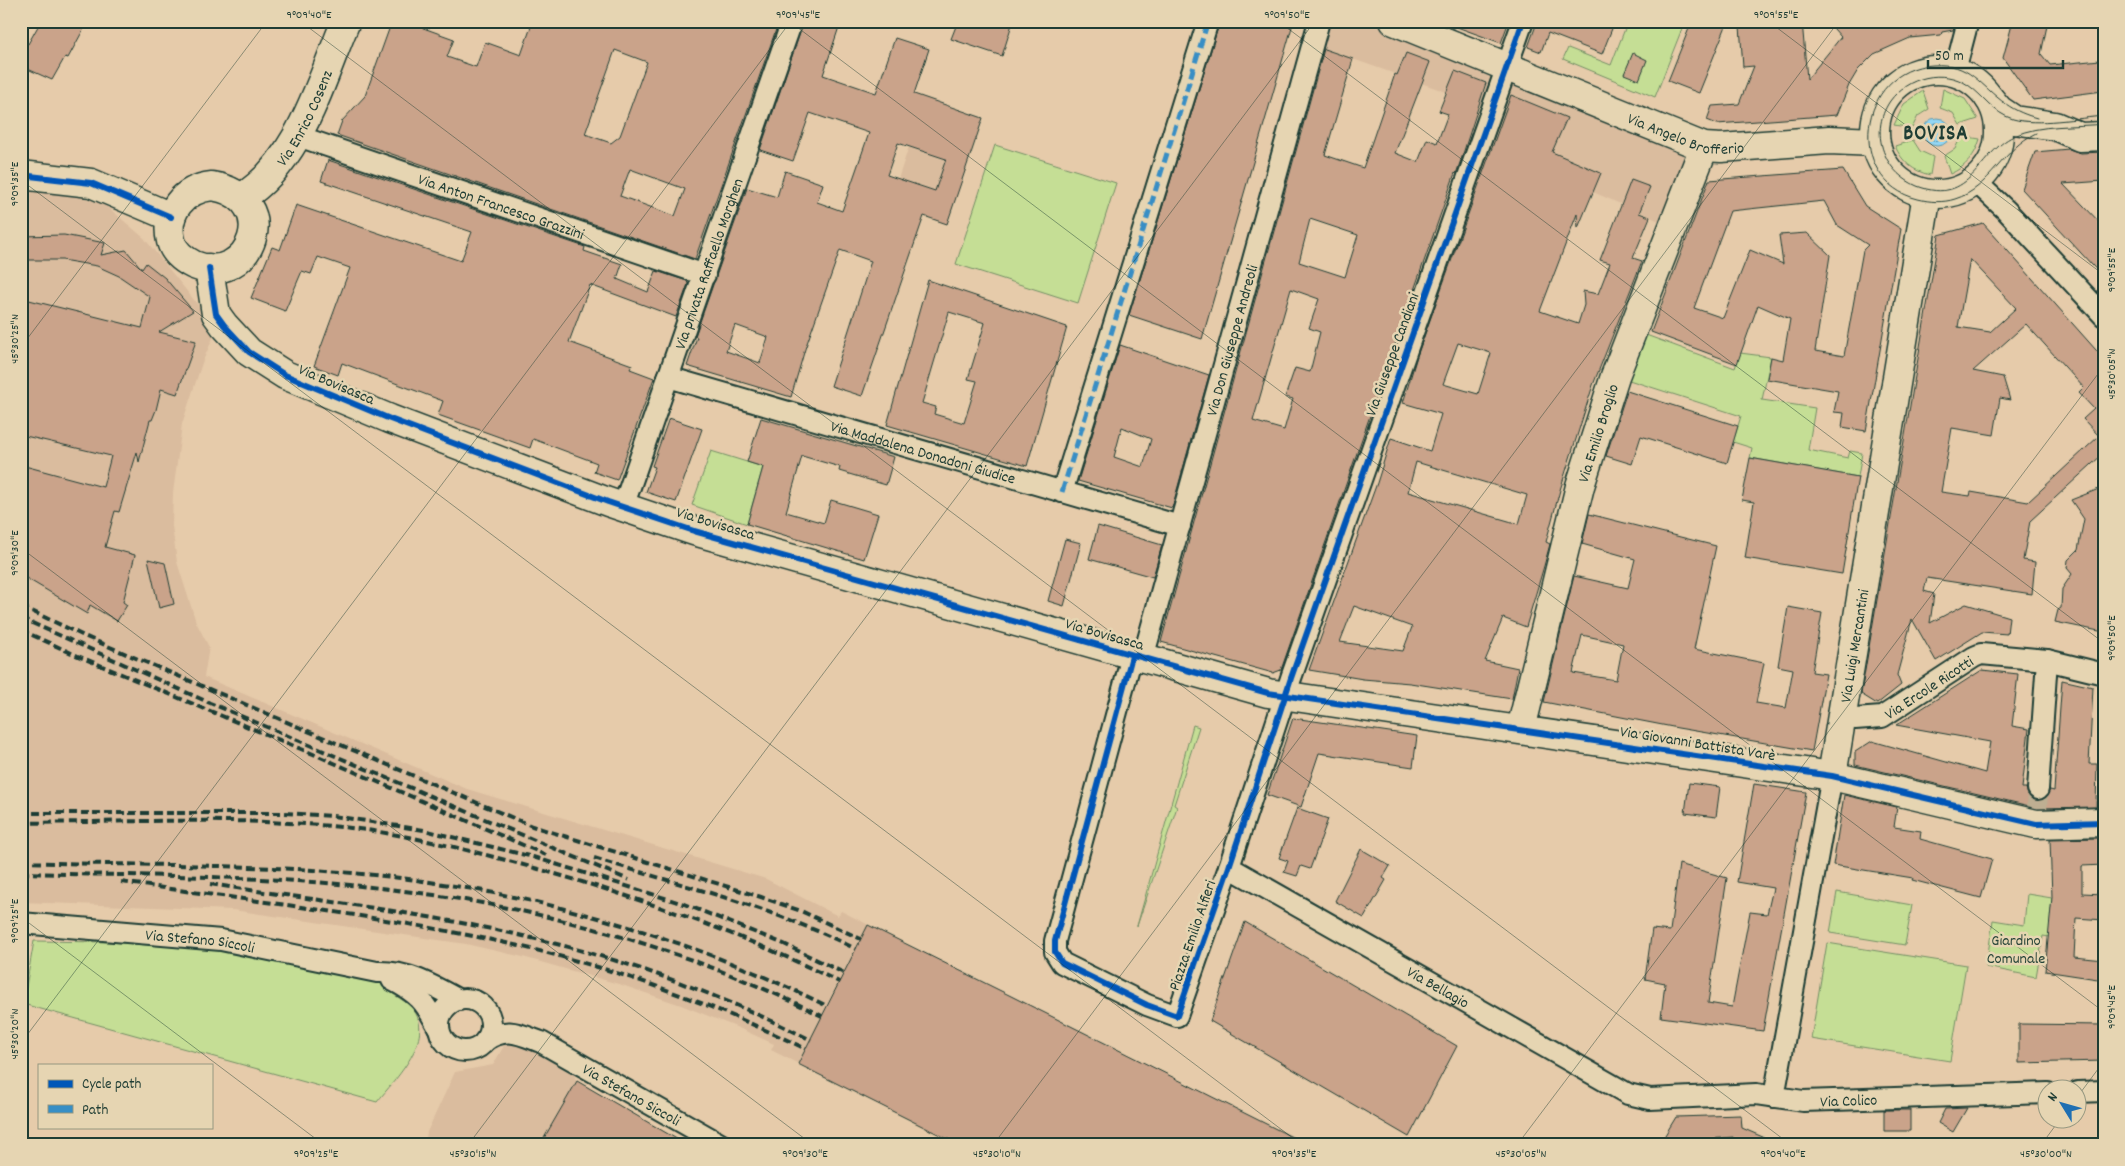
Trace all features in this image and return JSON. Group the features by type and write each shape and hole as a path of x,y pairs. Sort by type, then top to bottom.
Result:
{"street":[{"name":"Via Enrico Cosenz","path":"241,198 260,185 272,172 298,136 346,21"},
{"name":"Via privata Raffaello Morghen","path":"622,507 705,275 792,21"},
{"path":"1062,492 1208,21"},
{"name":"Via Don Giuseppe Andreoli","path":"1138,657 1180,526 1319,21"},
{"name":"Via Angelo Brofferio","path":"1394,21 1704,147 1720,148 1829,140 1875,142"},
{"name":"Via Giuseppe Candiani","path":"1285,696 1523,21"},
{"path":"1957,74 1956,67 1968,21"},
{"path":"2104,120 2044,124 2027,128 2012,136 2002,145 1982,172 1955,192 1927,194 1905,186 1892,176 1882,162 1875,142 1874,132 1878,111 1883,101 1898,84 1927,71 1946,71 1968,78 1985,93 1999,110 2010,118 2027,123 2044,124 2055,126 2080,137 2104,136"},
{"path":"1982,172 1997,146 1999,128 1996,113 1985,93"},
{"name":"Via Anton Francesco Grazzini","path":"298,136 705,275"},
{"name":"Via Emilio Broglio","path":"1521,729 1580,486 1612,385 1704,147"},
{"path":"1982,172 2006,210 2104,316"},
{"path":"21,175 91,183 171,217"},
{"path":"203,187 222,187 241,198 248,206 255,223 250,242 244,252 232,264 209,268 187,261 174,248 170,228 171,217 184,196 203,187"},
{"name":"Via Luigi Mercantini","path":"1774,1097 1832,776 1927,194"},
{"name":"Via Bovisasca","path":"209,268 216,314 244,347 279,372 390,420 622,507 702,533 1138,657 1285,696"},
{"name":"Via Maddalena Donadoni Giudice","path":"668,377 1180,526"},
{"name":"Via Ercole Ricotti","path":"1842,715 1855,719 1882,717 1974,656 1981,654 2047,660 2104,674"},
{"name":"Piazza Emilio Alfieri","path":"1138,657 1055,941 1055,952 1062,963 1147,1005 1177,1016 1230,867 1285,696"},
{"path":"2038,790 2047,660"},
{"name":"Via Giovanni Battista Varè","path":"1285,696 1832,776 2036,818 2104,822"},
{"name":"Via Bellagio","path":"1230,867 1614,1088 1628,1094 1650,1099"},
{"name":"Via Stefano Siccoli","path":"21,923 221,940 377,972 396,972 426,982 459,1000"},
{"name":"Via Stefano Siccoli","path":"377,972 414,992 426,1004 438,1027"},
{"path":"459,1000 474,1001 486,1011 491,1026 485,1041 472,1050 456,1050 444,1041 438,1027 443,1011 450,1004 459,1000"},
{"name":"Via Stefano Siccoli","path":"486,1011 528,1030 541,1042"},
{"name":"Via Stefano Siccoli","path":"485,1041 496,1033 512,1032 541,1042 722,1145"},
{"path":"2088,1092 2104,1092"},
{"name":"Via Colico","path":"1650,1099 1756,1094 1802,1101 2038,1093"}],"shaded area":[{"path":"1320,21 1392,21 1506,67 1492,108 1313,45"},
{"path":"1508,67 1701,154 1673,227 1593,192 1530,236 1456,213"},
{"path":"909,146 973,149 950,215 898,179"},
{"path":"21,182 103,203 144,238 215,326 213,338 202,363 182,424 173,493 172,526 177,562 196,622 209,647 204,677 467,789 766,879 838,916 841,911 1308,1145 960,1145 771,1050 774,1044 741,1029 681,1005 622,985 523,957 466,944 233,910 21,902"},
{"path":"509,1037 574,1075 577,1082 687,1145 425,1145 427,1132 455,1072 493,1065"}],"green space":[{"path":"1628,21 1685,21 1655,97 1563,59 1568,48 1611,65"},
{"path":"1943,89 1965,99 1978,119 1960,125 1953,113 1940,108"},
{"path":"1923,91 1929,109 1918,116 1912,128 1894,125 1904,104"},
{"path":"1961,136 1980,139 1969,160 1961,168 1950,174 1944,156 1955,149"},
{"path":"1913,140 1920,151 1933,157 1930,175 1918,171 1909,165 1901,157 1895,146"},
{"path":"995,145 1116,183 1078,303 956,264"},
{"path":"1646,335 1735,368 1740,353 1771,357 1762,400 1815,408 1808,450 1848,458 1850,451 1862,453 1858,477 1750,458 1752,448 1733,442 1741,416 1629,380"},
{"path":"711,451 763,467 747,524 692,505"},
{"path":"1193,725 1199,727 1174,805 1177,807 1137,926"},
{"path":"1837,892 1912,905 1905,945 1830,933"},
{"name":"Giardino Comunale","path":"2027,894 2052,898 2049,937 2043,936 2036,977 1986,967 1993,920 2024,925"},
{"path":"34,941 109,942 246,952 379,981 387,990 412,1008 418,1020 420,1032 417,1045 403,1070 377,1102 23,1004"},
{"path":"1827,943 1966,965 1950,1061 1811,1039"}],"water":[{"path":"1937,118 1947,122 1951,132 1947,142 1937,146 1927,142 1923,132 1927,122"}],"building":[{"path":"41,21 88,21 68,58 65,57 52,80 21,66 21,40 28,44"},
{"path":"392,21 404,21 454,39 447,57 476,67 485,42 521,55 533,21 779,21 695,259 337,135 342,121 365,96","holes":["615,50 647,62 620,136 611,143 585,134","630,169 685,189 675,216 620,196"]},
{"path":"804,21 841,21 823,75 876,93 895,38 929,49 914,94 983,118 947,224 924,216 862,396 831,386 871,261 840,250 805,349 791,397 687,366 697,337 695,336 747,188 777,197 785,171 823,184 817,202 842,211 869,133 810,113 793,161 760,150","holes":["898,143 946,159 935,191 887,175","735,325 768,337 760,363 726,351"]},
{"path":"958,21 1013,21 1002,56 951,39"},
{"path":"1220,21 1275,21 1292,27 1202,339 1129,315"},
{"path":"1446,21 1509,21 1501,43 1446,23"},
{"path":"1535,21 1615,21 1602,54 1548,33 1541,52 1528,47 1535,28"},
{"path":"1692,21 1728,21 1699,93 1668,81"},
{"path":"1771,21 1802,21 1807,79 1841,37 1827,21 1956,21 1953,30 1942,32 1941,35 1910,38 1874,54 1858,70 1849,85 1837,115 1717,124 1707,120 1712,106 1739,104 1754,66 1743,67 1740,26 1771,24"},
{"path":"2013,21 2048,21 2041,54 2050,65 2100,60 2103,91 2033,100 2003,58"},
{"path":"1324,49 1353,59 1325,155 1363,168 1395,74 1397,75 1406,53 1430,62 1395,153 1418,162 1427,139 1437,143 1448,114 1439,111 1455,71 1486,83 1462,157 1281,670 1273,673 1161,642","holes":["1310,219 1358,235 1345,277 1299,262","1291,289 1319,299 1309,328 1320,332 1310,372 1295,368 1285,397 1293,399 1284,430 1253,421"]},
{"path":"1633,53 1647,60 1639,80 1624,74"},
{"path":"1511,95 1567,118 1552,152 1601,173 1578,228 1577,214 1540,311 1578,324 1584,305 1583,291 1598,294 1610,263 1600,260 1631,180 1650,187 1639,213 1650,217 1633,258 1642,261 1593,385 1560,490 1546,542 1550,544 1526,627 1503,618 1485,661 1518,668 1512,699 1309,670 1377,483 1391,438 1430,451 1441,414 1403,403 1417,356","holes":["1458,343 1491,353 1478,394 1443,384","1416,462 1527,495 1519,524 1408,492","1354,606 1412,627 1403,651 1340,642"]},
{"path":"2069,149 2081,153 2104,152 2104,181 2063,184 2104,227 2104,278 2022,189 2035,152"},
{"path":"328,160 585,247 584,251 622,264 617,279 648,292 656,271 687,281 688,284 676,317 590,285 569,342 632,365 630,369 654,378 617,480 594,472 597,463 533,439 530,448 438,415 443,401 342,363 338,375 314,366 350,268 318,257 311,274 302,271 285,311 251,298 272,247 280,250 296,205 461,261 472,232 321,181"},
{"path":"1843,170 1865,206 1901,229 1866,431 1842,427 1844,413 1834,412 1838,391 1767,379 1771,357 1783,360 1790,319 1758,305 1737,364 1651,332 1709,180","holes":["1824,201 1837,225 1868,245 1863,250 1844,356 1815,351 1830,255 1807,233 1779,235 1783,264 1750,250 1723,318 1694,308 1730,211"]},
{"path":"1983,223 2104,359 2104,453 2030,521 2023,560 2035,562 2032,594 1927,578 1924,591 1934,594 1930,623 1966,604 2009,617 2007,634 1982,632 1936,661 1912,619 1897,675 1901,685 1877,704 1861,694 1939,235","holes":["1970,259 2016,308 1990,332 1958,327","2026,324 2084,388 2079,393 2094,409 2083,419 2099,436 2028,502 1971,492 1970,496 1941,492 1952,428 1994,435 2000,398 2010,400 2003,377 1973,371"]},
{"path":"64,235 105,243 101,255 126,250 142,269 146,263 165,278 193,311 159,332 196,341 177,394 161,389 156,410 152,420 150,420 139,462 137,452 119,512 115,511 105,547 135,555 123,602 127,605 117,621 90,605 87,614 21,575 21,465 103,487 111,456 21,435 21,298 142,328 150,297 119,276 97,266 62,260 21,260 21,236"},
{"path":"928,280 1067,327 1027,466 887,425","holes":["949,312 985,323 968,379 977,381 964,423 934,414 936,407 922,403"]},
{"path":"1120,345 1209,375 1172,508 1078,481","holes":["1122,427 1151,439 1143,467 1114,457"]},
{"path":"1627,391 1738,426 1727,463 1641,436 1632,464 1606,456"},
{"path":"669,418 702,429 676,502 646,492 655,467 652,466"},
{"path":"761,418 894,457 886,485 839,471 840,467 802,456 786,512 824,523 831,500 878,514 864,559 747,524 763,467 747,462"},
{"path":"1750,458 1858,477 1842,574 1745,558 1754,502 1742,500"},
{"path":"2104,487 2104,632 2055,622 2058,610 2061,608 2062,589 2072,574 2067,568 2068,560 2078,550 2084,519 2071,500"},
{"path":"1589,514 1716,546 1694,649 1764,663 1756,703 1786,708 1793,669 1778,666 1788,607 1822,613 1812,672 1826,674 1812,751 1544,702 1574,576 1628,588 1635,559 1582,544","holes":["1582,635 1623,644 1616,680 1573,673"]},
{"path":"1098,526 1162,545 1153,577 1089,559"},
{"path":"1065,539 1081,543 1064,606 1048,601"},
{"path":"148,559 165,563 174,604 159,608"},
{"path":"1982,670 2018,674 2012,726 2029,729 2022,788 2026,788 2028,795 2037,801 2044,799 2050,790 2054,791 2062,680 2093,687 2089,764 2097,764 2096,807 2038,808 1855,765 1855,752 1872,741 1985,773 1990,742 1896,725"},
{"path":"1293,718 1417,736 1413,767 1319,753 1301,807 1267,795"},
{"path":"1689,783 1720,787 1716,817 1685,813"},
{"path":"1754,784 1806,792 1763,1031 1661,1017 1665,983 1645,979 1652,929 1670,931 1679,864 1727,878 1708,1003 1732,1007 1750,912 1767,914 1773,888 1737,882"},
{"path":"1844,795 1897,807 1894,827 1921,831 1920,839 1992,859 1981,898 1912,880 1913,878 1833,865"},
{"path":"1297,808 1328,819 1310,869 1301,866 1297,876 1284,872 1288,861 1279,858"},
{"path":"2104,838 2104,865 2082,866 2082,893 2104,894 2104,920 2076,918 2074,957 2104,960 2104,980 2045,971 2052,897 2050,839"},
{"path":"1361,849 1390,866 1383,878 1386,880 1364,918 1335,901"},
{"path":"1245,922 1457,1046 1409,1137 1210,1021"},
{"path":"868,925 1308,1145 960,1145 798,1064"},
{"path":"2019,1024 2104,1025 2104,1061 2019,1063"},
{"path":"577,1081 687,1145 540,1145"},
{"path":"1967,1108 1953,1132 1938,1123 1945,1109"},
{"path":"1884,1110 1910,1110 1910,1131 1884,1131"},
{"path":"1741,1115 1742,1128 1781,1145 1737,1145 1733,1137 1696,1140 1696,1145 1659,1145 1676,1117"}],"tunnel":[{"path":"2037,811 2038,789"}],"tram line":[{"path":"2036,133 2024,140 1987,178 1967,194 1955,199 1936,202 1918,199 1894,188 1878,171 1870,150 1869,127 1875,104 1888,85 1908,71 1933,65 1946,65 1966,71 2010,106 2037,118"},
{"path":"2104,116 2045,122 2013,119 1994,109 1968,85 1948,77 1937,76 1916,81 1897,93 1883,114 1880,134 1885,155 1898,173 1907,181 1917,186 1935,191 1950,189 1962,184 2002,144 2024,132 2035,129 2104,124"}],"railway":[{"path":"21,606 84,636 532,826 761,897 801,911 861,939"},
{"path":"21,618 210,703 629,880"},
{"path":"21,630 546,855"},
{"path":"21,813 285,813 333,816 424,830 533,857 684,904 784,944 844,973"},
{"path":"21,823 176,821 292,823 358,829 411,838 464,849 618,893 730,933 839,982"},
{"path":"594,858 760,909 825,934 856,949"},
{"path":"21,862 248,867 338,872 383,876 498,894 555,906 666,939 774,981 827,1006"},
{"path":"21,873 201,877 336,884 380,888 495,905 607,933 662,950 770,991 822,1016"},
{"path":"121,882 420,926 470,935 556,955 629,977 701,1003 806,1049"},
{"path":"210,884 445,920 560,945 634,966 670,979 742,1007 811,1040"}],"marked path":[{"path":"1062,492 1208,21"}],"cycle path":[{"path":"1132,656 1055,941 1055,952 1062,963 1147,1005 1177,1016 1229,867 1291,678 1523,21"},
{"path":"21,175 91,183 171,217"},
{"path":"209,268 216,314 249,352 285,375 390,419 608,502 694,531 1268,693 1832,776 2036,824 2104,822"}],"district":[{"name":"BOVISA","path":"1936,132"}]}
